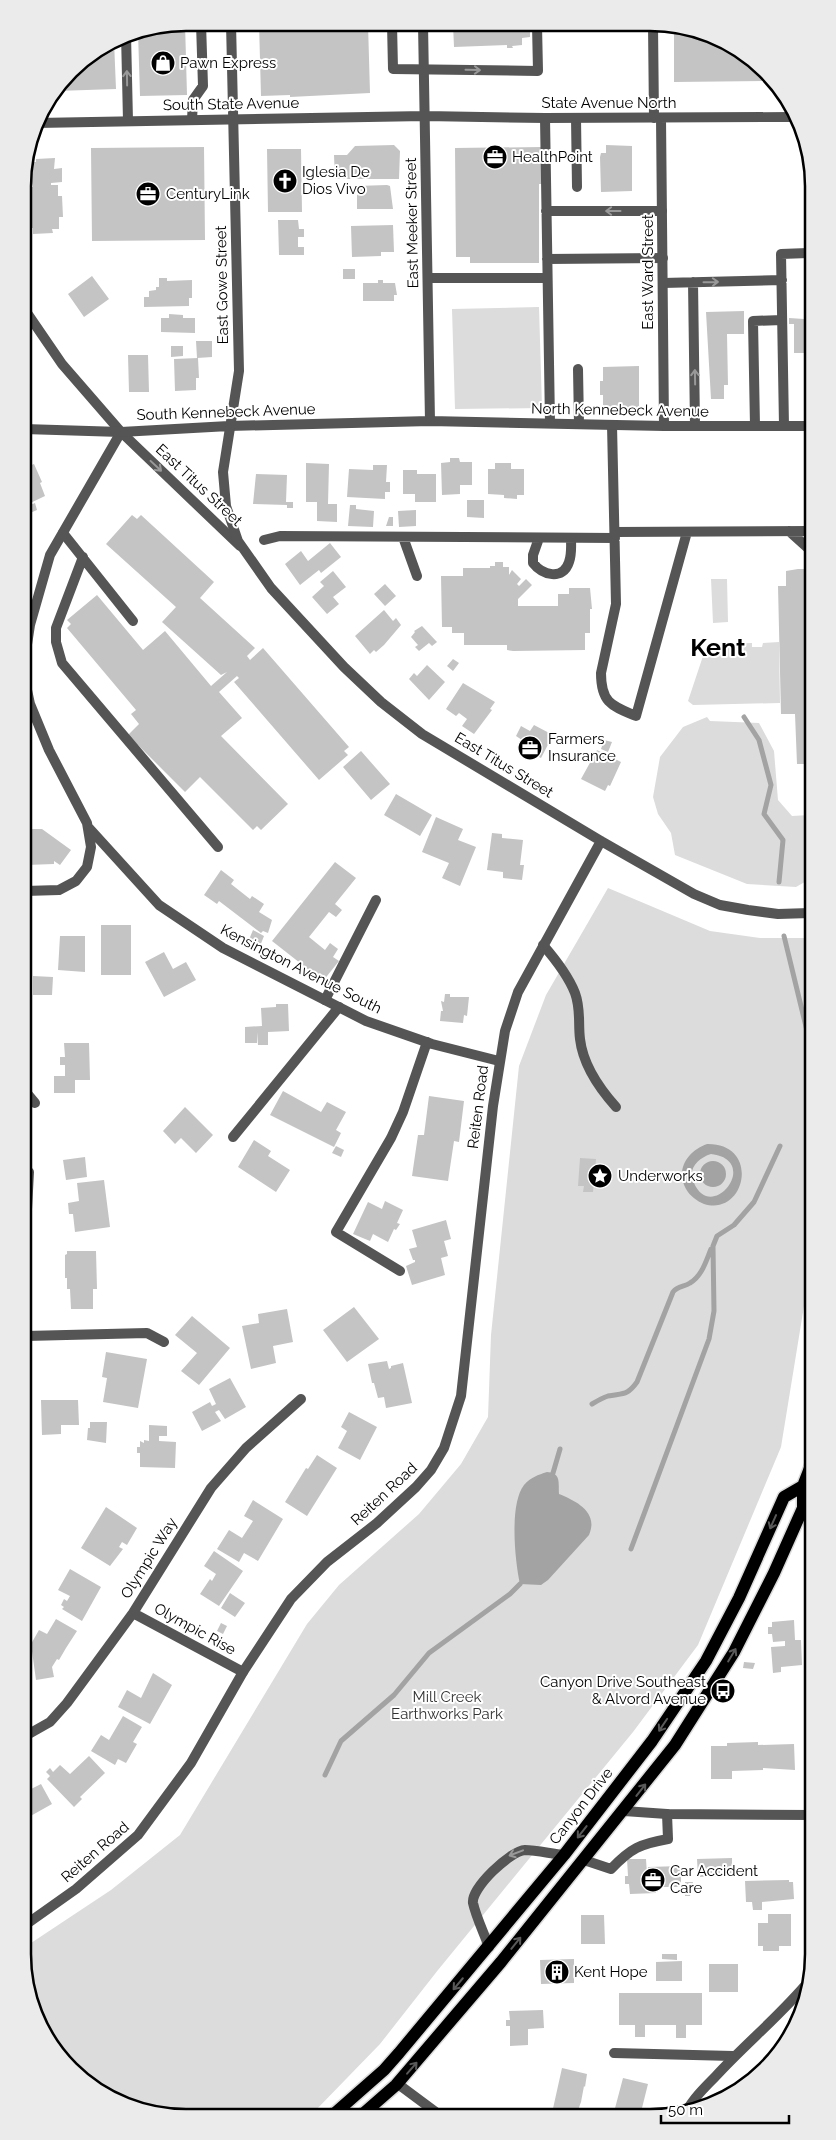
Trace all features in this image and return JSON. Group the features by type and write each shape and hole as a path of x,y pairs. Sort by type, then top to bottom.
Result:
{"main road":[{"name":"Canyon Drive","path":"340,2109 384,2070 489,1947 564,1855 652,1741 706,1661 739,1598 784,1497 804,1491"},
{"path":"370,2109 398,2084 502,1962 675,1745 734,1652 774,1572 804,1500"}],"street":[{"name":"East Meeker Street","path":"423,31 430,421"},
{"path":"392,32 392,69 538,71 537,31"},
{"name":"East Ward Street","path":"653,31 662,211 664,426"},
{"path":"192,120 193,100 203,86 201,32"},
{"name":"East Gowe Street","path":"229,426 236,399 239,371 231,32"},
{"path":"126,43 128,121"},
{"name":"South State Avenue","path":"45,123 425,116"},
{"name":"State Avenue North","path":"425,116 545,118 788,117"},
{"path":"545,118 550,424"},
{"path":"576,118 577,186"},
{"path":"546,211 662,211"},
{"path":"784,426 781,254 805,253"},
{"path":"547,259 663,258"},
{"path":"428,278 548,278"},
{"path":"663,282 782,280"},
{"path":"693,282 695,426"},
{"name":"East Titus Street","path":"32,320 62,364 121,432 241,546 271,588 344,668 381,702 422,734 694,894 720,905 778,914 805,913"},
{"path":"755,426 754,321 782,320"},
{"path":"578,369 579,424"},
{"name":"South Kennebeck Avenue","path":"32,429 121,432 229,426 430,421"},
{"name":"North Kennebeck Avenue","path":"430,421 664,426 805,426"},
{"path":"612,425 616,604 600,673 600,684 604,697 613,706 636,716 687,532"},
{"name":"East Titus Street","path":"229,426 222,472 226,506 241,546"},
{"path":"32,619 50,555 121,432"},
{"path":"789,531 805,545"},
{"path":"264,540 280,536 571,538 687,532 805,531"},
{"path":"63,532 133,621"},
{"path":"403,537 417,576"},
{"path":"540,538 533,555 533,563 543,574 553,574 563,571 568,565 571,538"},
{"path":"83,557 56,628 56,642 62,663 218,847"},
{"path":"32,708 49,750 89,828 91,847 87,867 76,881 59,890 32,891"},
{"name":"Kensington Avenue South","path":"89,828 159,904 223,948 366,1021 426,1042 499,1061"},
{"name":"Reiten Road","path":"31,1921 76,1889 138,1835 191,1763 243,1672 291,1599 327,1562 377,1523 416,1487 431,1470 444,1448 462,1396 499,1061 505,1031 518,992 601,841"},
{"path":"325,1000 376,900"},
{"path":"544,945 565,973 575,994 580,1012 580,1040 584,1055 600,1089 616,1107"},
{"path":"233,1137 339,1007"},
{"path":"400,1272 336,1232 391,1138 403,1112 426,1042"},
{"path":"31,1098 35,1103"},
{"path":"31,1336 147,1333 164,1342"},
{"name":"Olympic Way","path":"31,1733 41,1728 59,1713 133,1613 211,1488 246,1448 301,1399"},
{"name":"Olympic Rise","path":"133,1613 243,1672"},
{"path":"624,1811 667,1814 804,1815"},
{"path":"584,1860 611,1869 622,1858 643,1844 668,1839 667,1814"},
{"path":"489,1947 473,1902 474,1894 505,1859 514,1853 525,1850 564,1855"},
{"path":"694,2102 733,2056 800,1993"},
{"path":"614,2053 733,2056"},
{"path":"398,2084 432,2109"}],"green space":[{"path":"539,307 542,408 455,409 452,309"},
{"path":"711,579 727,579 728,622 713,623"},
{"path":"779,642 780,703 693,705 688,701 705,650 709,644 752,643 752,647 762,647 763,643"},
{"path":"707,717 710,721 759,723 774,751 778,800 792,816 805,815 805,882 796,887 747,884 675,855 671,833 658,814 653,797 660,757 683,727"},
{"name":"Mill Creek Earthworks Park","path":"608,888 710,931 760,938 805,938 804,1304 781,1447 698,1645 633,1732 438,1970 380,2044 317,2109 186,2109 156,2106 127,2097 92,2077 63,2048 52,2031 43,2013 37,1994 33,1974 31,1943 111,1890 180,1835 307,1624 339,1585 419,1514 461,1464 488,1417 491,1335 519,1066 546,995"}],"shaded area":[{"path":"707,1144 724,1147 735,1155 741,1166 741,1178 738,1190 730,1200 718,1205 704,1204 696,1200 686,1189 682,1175 685,1162 700,1147","holes":["711,1154 726,1159 732,1167 733,1177 728,1186 721,1193 711,1197 702,1194 692,1178 695,1165 702,1158"]},
{"path":"713,1161 722,1165 726,1174 722,1183 713,1187 704,1183 700,1174 704,1165"},
{"path":"547,1472 555,1474 557,1477 559,1494 584,1508 591,1520 591,1527 589,1535 548,1580 541,1585 520,1584 514,1533 516,1505 524,1485 532,1478"}],"building":[{"path":"453,31 530,31 530,37 522,38 522,45 512,46 513,48 507,48 507,45 454,47"},
{"name":"Pawn Express","path":"185,32 187,95 140,96 138,38 156,34"},
{"path":"259,32 368,32 370,93 290,97 290,95 261,96"},
{"path":"674,33 700,39 718,47 736,57 763,81 674,82"},
{"path":"114,49 116,89 64,91 84,70 100,57"},
{"path":"394,145 400,151 399,179 335,179 334,155 347,155 355,146"},
{"path":"606,145 632,146 632,191 601,192 600,157 601,153 606,153"},
{"name":"CenturyLink","path":"204,147 205,240 92,241 91,148"},
{"path":"542,147 542,184 539,184 539,263 470,263 470,257 456,257 455,148"},
{"name":"Iglesia De Dios Vivo","path":"267,149 301,149 302,212 268,212"},
{"path":"55,158 54,169 62,168 62,182 51,183 51,185 58,185 58,196 62,196 63,217 59,217 59,229 52,229 53,233 33,234 32,176 36,159"},
{"path":"357,186 390,186 393,209 357,209"},
{"path":"278,220 298,220 299,229 304,229 304,237 298,237 298,247 304,247 304,255 279,255"},
{"path":"393,225 394,252 381,252 381,256 352,257 351,226"},
{"path":"343,269 355,269 355,279 343,279"},
{"path":"92,276 109,299 84,317 68,294"},
{"path":"159,278 167,278 167,281 192,280 192,298 189,298 189,306 144,307 144,297 149,297 149,291 156,290 156,287 159,287"},
{"path":"378,280 383,280 383,283 395,283 397,295 394,295 394,301 363,301 363,283 378,283"},
{"path":"805,286 805,353 794,353 794,324 789,324 789,318 804,319"},
{"path":"744,311 744,334 727,334 728,385 724,385 724,399 711,399 706,312"},
{"path":"169,314 183,315 183,318 195,318 195,333 161,332 161,318 169,318"},
{"path":"196,341 212,341 212,357 197,358"},
{"path":"171,346 183,346 183,356 171,357"},
{"path":"128,355 148,355 149,392 129,392"},
{"path":"198,358 199,378 196,378 196,390 175,391 174,359"},
{"path":"639,366 639,409 603,409 600,381 603,381 603,367"},
{"path":"450,458 459,458 460,462 472,462 472,485 460,485 460,494 442,495 441,463 450,462"},
{"path":"306,463 329,464 328,504 337,504 337,522 317,521 317,502 306,502"},
{"path":"495,463 511,463 511,469 524,469 524,495 517,495 517,499 504,498 504,495 488,494 488,469 495,469"},
{"path":"34,464 42,482 40,483 45,496 32,502 32,465"},
{"path":"373,465 387,465 386,482 390,482 390,492 385,492 385,499 347,497 349,469 373,470"},
{"path":"403,470 417,470 417,474 436,474 436,502 415,502 415,494 403,494"},
{"path":"256,474 287,475 286,502 293,502 293,508 287,508 287,505 253,504"},
{"path":"467,500 484,500 484,518 467,517"},
{"path":"35,503 37,510 32,512 32,504"},
{"path":"350,505 356,505 356,509 374,511 373,527 348,526"},
{"path":"416,510 416,526 399,527 398,511"},
{"path":"132,515 137,519 141,515 214,582 200,598 255,648 247,656 250,660 263,648 349,747 344,751 348,755 319,780 234,682 239,678 237,676 219,692 242,718 221,736 288,804 261,830 257,826 253,830 200,777 185,792 128,735 139,724 131,714 136,710 67,628 71,624 67,620 97,595 143,650 165,631 211,686 227,672 221,675 162,622 176,607 106,544"},
{"path":"389,517 393,517 393,526 386,526"},
{"path":"330,543 341,557 321,573 319,570 300,585 285,564 301,551 308,561"},
{"path":"495,562 503,562 503,567 509,567 509,575 512,570 521,579 517,584 519,586 526,579 532,585 518,599 518,606 558,606 558,594 569,594 569,588 590,588 592,609 590,609 590,633 585,633 585,650 513,651 507,650 507,645 464,645 464,633 452,633 452,627 442,627 441,576 463,576 463,568 490,568 490,566 495,566"},
{"path":"805,569 805,764 797,764 795,714 781,714 778,586 786,586 786,571"},
{"path":"333,571 346,587 333,597 339,604 327,614 312,597 324,586 320,582"},
{"path":"385,584 396,596 385,606 374,594"},
{"path":"384,610 393,621 396,618 401,625 384,645 376,652 374,650 370,654 355,636"},
{"path":"422,626 437,642 432,646 429,643 419,651 415,647 418,645 411,637 414,631"},
{"path":"453,659 459,663 453,671 447,666"},
{"path":"427,665 445,682 429,700 409,679 414,673 417,676"},
{"path":"463,683 495,702 490,709 492,710 474,734 462,726 467,719 459,713 456,716 446,709"},
{"path":"534,725 553,735 541,758 525,752 526,750 519,746 522,740 516,736 521,726 530,731"},
{"path":"604,740 612,742 608,752 601,749"},
{"path":"597,750 621,762 610,786 608,785 605,791 581,779"},
{"path":"361,751 390,784 371,800 343,767"},
{"path":"396,794 432,815 420,836 384,815"},
{"path":"436,817 463,829 458,840 476,847 460,886 442,878 449,863 422,852"},
{"path":"32,829 42,829 71,850 60,865 54,861 54,864 32,865"},
{"path":"492,833 502,834 502,838 523,840 520,865 524,865 522,880 503,878 503,872 487,870"},
{"path":"335,862 356,878 335,904 342,910 336,917 329,912 309,937 325,950 330,943 338,949 333,957 339,961 323,981 272,941"},
{"path":"221,870 234,880 231,884 250,899 252,896 264,904 259,912 272,920 268,933 263,931 261,933 219,901 217,904 204,895"},
{"path":"101,925 131,925 131,975 101,975"},
{"path":"253,930 264,936 260,946 248,942"},
{"path":"60,936 85,936 85,972 58,970"},
{"path":"164,952 173,969 186,962 196,980 164,997 145,962"},
{"path":"33,976 53,977 52,995 33,995"},
{"path":"445,994 450,994 450,997 469,997 467,1016 464,1015 463,1023 440,1021 441,1011 443,1011 441,1001 444,1002"},
{"path":"276,1004 288,1004 289,1031 268,1032 268,1045 258,1045 257,1032 257,1043 245,1043 245,1027 262,1026 261,1008 276,1007"},
{"path":"64,1043 89,1043 90,1080 75,1080 75,1093 54,1093 54,1076 65,1076 65,1065 60,1065 60,1057 65,1057"},
{"path":"283,1091 321,1112 327,1102 346,1112 336,1130 341,1133 334,1147 270,1115"},
{"path":"429,1096 464,1101 459,1142 454,1141 448,1181 412,1176 418,1135 424,1135"},
{"path":"185,1107 213,1135 196,1153 181,1138 175,1144 163,1131"},
{"path":"254,1140 271,1151 268,1156 290,1170 276,1192 238,1167"},
{"path":"336,1146 344,1150 341,1157 332,1153"},
{"path":"85,1157 87,1177 66,1180 63,1160"},
{"path":"580,1158 596,1159 593,1192 583,1192 584,1186 578,1186"},
{"path":"104,1180 110,1227 75,1232 73,1214 69,1214 68,1203 79,1201 77,1183"},
{"path":"385,1201 403,1210 397,1223 400,1224 396,1230 394,1229 388,1242 373,1234 370,1241 353,1234 368,1202 382,1209"},
{"path":"446,1220 451,1239 444,1241 448,1256 441,1258 445,1275 412,1285 406,1266 415,1262 409,1249 417,1247 412,1230"},
{"path":"67,1251 96,1251 97,1289 93,1289 93,1309 71,1309 70,1289 67,1289 67,1278 65,1278 65,1255"},
{"path":"354,1307 379,1339 347,1362 323,1330"},
{"path":"287,1309 293,1342 273,1346 276,1363 251,1369 242,1326 259,1323 258,1314"},
{"path":"192,1316 230,1348 199,1385 181,1371 197,1353 175,1335"},
{"path":"106,1352 147,1359 138,1408 103,1402 107,1378 102,1377"},
{"path":"387,1361 389,1369 391,1366 403,1363 412,1403 386,1408 384,1397 378,1398 374,1383 372,1383 368,1364"},
{"path":"230,1378 246,1407 225,1419 219,1410 215,1412 221,1421 202,1431 192,1412 210,1402 212,1406 216,1404 209,1389"},
{"path":"41,1400 78,1400 79,1425 61,1425 61,1434 42,1435"},
{"path":"349,1412 377,1427 360,1460 338,1448 347,1431 341,1427"},
{"path":"90,1422 107,1422 106,1443 87,1440"},
{"path":"149,1425 167,1426 167,1436 159,1436 159,1441 176,1442 175,1468 140,1467 140,1453 137,1453 137,1447 140,1447 140,1441 144,1443 144,1440 149,1441"},
{"path":"317,1455 337,1468 307,1516 285,1502 306,1468 308,1469"},
{"path":"253,1500 283,1519 258,1561 244,1553 239,1562 217,1549 229,1530 242,1538 253,1521 244,1516"},
{"path":"106,1507 137,1528 127,1545 122,1542 119,1547 123,1549 110,1566 81,1548"},
{"path":"214,1551 243,1571 219,1606 200,1594 210,1579 212,1581 216,1574 204,1566"},
{"path":"70,1569 101,1587 82,1621 62,1609 64,1607 61,1605 64,1599 67,1601 70,1596 58,1590"},
{"path":"230,1593 245,1603 235,1617 221,1608"},
{"path":"56,1619 77,1631 59,1660 57,1659 52,1667 54,1677 36,1680 31,1644 39,1630 47,1634"},
{"path":"794,1620 795,1640 801,1640 802,1665 781,1667 781,1672 773,1673 771,1647 785,1646 785,1641 773,1642 772,1634 768,1634 768,1627 772,1627 772,1622"},
{"path":"221,1623 227,1626 223,1634 217,1631"},
{"path":"744,1662 755,1663 753,1669 743,1668"},
{"path":"153,1673 172,1685 150,1724 118,1707 127,1690 141,1698"},
{"path":"123,1716 142,1727 133,1742 137,1744 126,1763 118,1759 115,1765 91,1751 101,1735 109,1740"},
{"path":"758,1742 758,1745 794,1744 795,1770 763,1768 763,1770 732,1771 732,1779 711,1779 711,1746 727,1746 727,1743"},
{"path":"89,1756 105,1773 80,1797 82,1799 74,1807 47,1779 50,1776 46,1772 50,1768 53,1772 60,1765 70,1774"},
{"path":"41,1784 52,1804 31,1816 31,1789"},
{"path":"732,1858 732,1876 698,1877 697,1859"},
{"name":"Car Accident Care","path":"627,1859 646,1859 647,1875 649,1874 648,1867 681,1866 681,1887 656,1887 656,1893 630,1894 629,1884 625,1884 625,1876 628,1876"},
{"path":"789,1880 789,1882 793,1882 794,1899 762,1902 762,1910 753,1910 752,1902 746,1902 745,1881"},
{"path":"685,1882 693,1882 690,1896 685,1896"},
{"path":"768,1914 791,1914 791,1946 779,1946 779,1951 763,1951 763,1946 758,1946 758,1923 768,1923"},
{"path":"581,1915 604,1915 605,1944 581,1944"},
{"path":"662,1954 677,1954 677,1960 662,1959"},
{"name":"Kent Hope","path":"574,1959 574,1983 541,1984 540,1960"},
{"path":"682,1961 682,1981 656,1981 656,1962"},
{"path":"709,1964 738,1964 738,1992 709,1992"},
{"path":"619,1993 702,1993 702,2025 686,2025 686,2038 676,2038 676,2025 645,2025 645,2037 635,2037 635,2025 619,2025"},
{"path":"543,2010 544,2028 528,2029 528,2045 510,2046 510,2026 506,2026 506,2020 510,2020 509,2011"},
{"path":"562,2068 587,2074 578,2109 553,2109"},
{"path":"623,2078 648,2084 642,2109 615,2109"}],"waterway":[{"path":"744,717 759,740 771,785 764,814 783,840 779,882"},
{"path":"784,936 805,1021"},
{"path":"631,1549 709,1339 714,1311 713,1246 717,1236 734,1225 754,1202 780,1146"},
{"path":"592,1404 608,1396 627,1392 637,1382 673,1292 690,1283 698,1276 711,1249"},
{"path":"553,1473 560,1449"},
{"path":"325,1775 341,1741 394,1695 429,1653 510,1594 520,1584"}],"place":[{"name":"Pawn Express","path":"163,63"},
{"name":"HealthPoint","path":"495,157"},
{"name":"Iglesia De Dios Vivo","path":"285,181"},
{"name":"CenturyLink","path":"148,194"},
{"name":"Farmers Insurance","path":"530,748"},
{"name":"Underworks","path":"600,1176"},
{"name":"Canyon Drive Southeast & Alvord Avenue","path":"723,1691"},
{"name":"Car Accident Care","path":"653,1880"},
{"name":"Kent Hope","path":"557,1972"}],"district":[{"name":"Kent","path":"718,647"}]}
